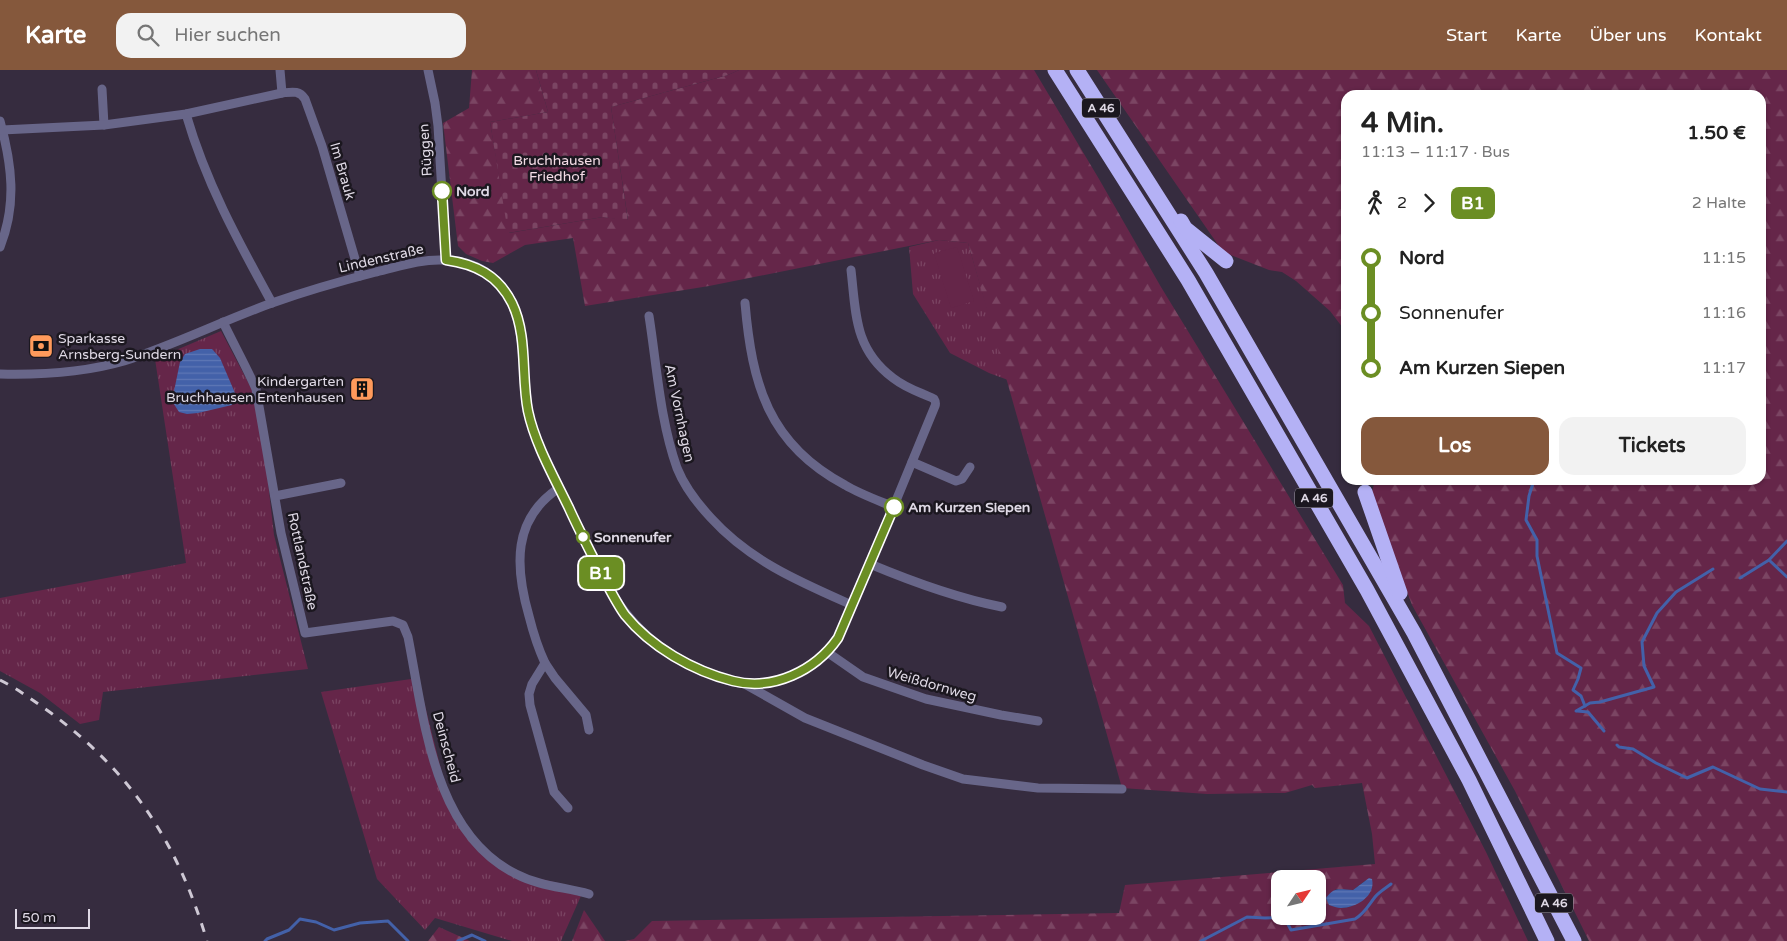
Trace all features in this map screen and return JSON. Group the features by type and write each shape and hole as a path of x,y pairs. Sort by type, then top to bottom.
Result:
{"highway":[{"name":"A 46","path":"1054,70 1188,280 1367,590 1469,780 1547,941"},
{"name":"A 46","path":"1077,70 1206,273 1414,633 1574,941"},
{"path":"1126,146 1144,164 1185,228 1226,262"},
{"path":"1365,492 1414,633"}],"street":[{"path":"280,70 282,93"},
{"name":"Rüggen","path":"428,70 436,103 446,260"},
{"path":"102,90 104,125"},
{"name":"Im Brauk","path":"1,125 104,125 186,114 282,93 297,92 302,94 322,146 360,276"},
{"path":"186,114 196,148 211,186 272,303"},
{"path":"0,247 8,224 12,182 4,158 1,125"},
{"name":"Lindenstraße","path":"0,374 48,375 94,369 124,360 272,303 360,276 415,263 446,260 466,264 485,271 503,289 512,304 519,324 528,412 535,434 559,488 608,586 625,614 641,632 678,658 726,680 743,683"},
{"path":"743,683 770,682 788,678 806,668 827,652 838,638 936,404 933,398 891,377 869,352 858,328 851,270"},
{"path":"745,303 749,347 756,380 767,405 780,427 795,447 818,468 846,486 894,507"},
{"name":"Am Vornhagen","path":"649,316 658,385 669,439 678,469 691,495 721,529 757,558 794,579 852,605"},
{"name":"Rottlandstraße","path":"223,322 235,348 248,369 256,389 285,552 305,633"},
{"path":"912,462 956,481 962,480 970,467"},
{"name":"Rottlandstraße","path":"275,496 341,483"},
{"path":"559,488 543,500 531,516 525,529 520,550 520,571 523,595 534,635 545,663 586,715 589,730"},
{"path":"870,564 945,593 974,602 1002,607"},
{"name":"Deinscheid","path":"305,633 393,621 403,625 408,637 440,781 450,804 472,839 491,859 517,875 541,884 589,894"},
{"name":"Weißdornweg","path":"827,652 863,677 926,699 1001,716 1038,721"},
{"path":"545,663 532,684 529,694 530,706 554,792 568,808"},
{"path":"743,683 805,718 963,779 1038,788 1122,789"}],"green space":[{"path":"472,70 536,70 548,112 490,122 509,233 603,217 628,220 611,107 728,75 739,70 1034,70 1161,287 1343,585 1345,603 1369,626 1486,852 1528,941 625,941 634,939 652,921 1119,913 1125,885 1271,873 1271,925 1326,925 1326,898 1326,870 1304,870 1375,864 1372,834 1362,783 1315,788 1312,785 1285,793 1207,794 1122,788 968,243 939,240 709,286 585,306 573,238 525,245 493,263 482,261 466,254 458,246 443,123 469,108","holes":["1366,880 1350,907 1340,908 1330,905 1326,898 1336,889 1353,890"]},
{"name":"Bruchhausen Friedhof","path":"536,70 739,70 728,75 611,107 628,221 603,217 508,233 490,122 548,112"},
{"path":"1097,70 1787,70 1787,941 1589,941 1515,791 1412,605 1372,492 1374,485 1766,485 1766,90 1341,90 1341,325 1330,311 1296,281 1282,272 1269,270 1223,252"},
{"path":"939,240 968,243 1008,380 989,373 950,353 913,294 909,247"},
{"path":"957,247 974,301 951,308 934,253"},
{"path":"221,331 259,403 274,535 308,669 103,692 99,720 80,724 40,693 0,671 0,598 186,563 155,359"},
{"path":"418,678 445,785 460,818 494,858 528,876 584,889 561,941 512,941 435,918 425,930 377,879 321,692"},
{"path":"584,910 605,941 572,941"},
{"path":"439,927 470,941 428,941"}],"water":[{"path":"200,349 212,349 220,358 235,393 232,405 198,413 187,414 179,412 172,401 180,362 185,354"},
{"path":"1369,878 1372,879 1371,891 1364,900 1353,906 1340,908 1329,905 1326,898 1335,890 1353,890"}],"waterway":[{"path":"1532,485 1526,520 1537,540 1537,556 1557,653 1581,668 1573,690 1581,696 1585,706"},
{"path":"1740,578 1769,560 1787,541"},
{"path":"1769,560 1787,577"},
{"path":"1576,711 1590,703 1654,687 1644,666 1642,642 1657,613 1676,592 1713,569"},
{"path":"1577,711 1588,712 1604,731"},
{"path":"1617,745 1633,749 1687,778 1713,767 1760,789 1787,792"},
{"path":"1201,941 1247,917 1284,917 1291,930 1355,919 1364,912 1377,895 1391,884"},
{"path":"265,941 289,930 300,919 316,922 334,930 360,923 388,921 408,941"},
{"path":"458,941 472,935 485,941"}],"railway":[{"path":"0,680 20,691 80,736 129,786 167,842 182,873 207,941"}],"bus line":[{"name":"B1","path":"442,191 446,260 457,261 485,271 498,282 508,296 519,324 528,412 535,434 559,488 615,599 636,627 649,639 678,658 726,680 752,684 788,678 827,652 838,638 894,507"}],"place":[{"name":"Nord","path":"442,191"},
{"name":"Sparkasse Arnsberg-Sundern","path":"41,346"},
{"name":"Kindergarten Bruchhausen Entenhausen","path":"362,389"},
{"name":"Am Kurzen Siepen","path":"894,507"},
{"name":"Sonnenufer","path":"583,537"}]}
